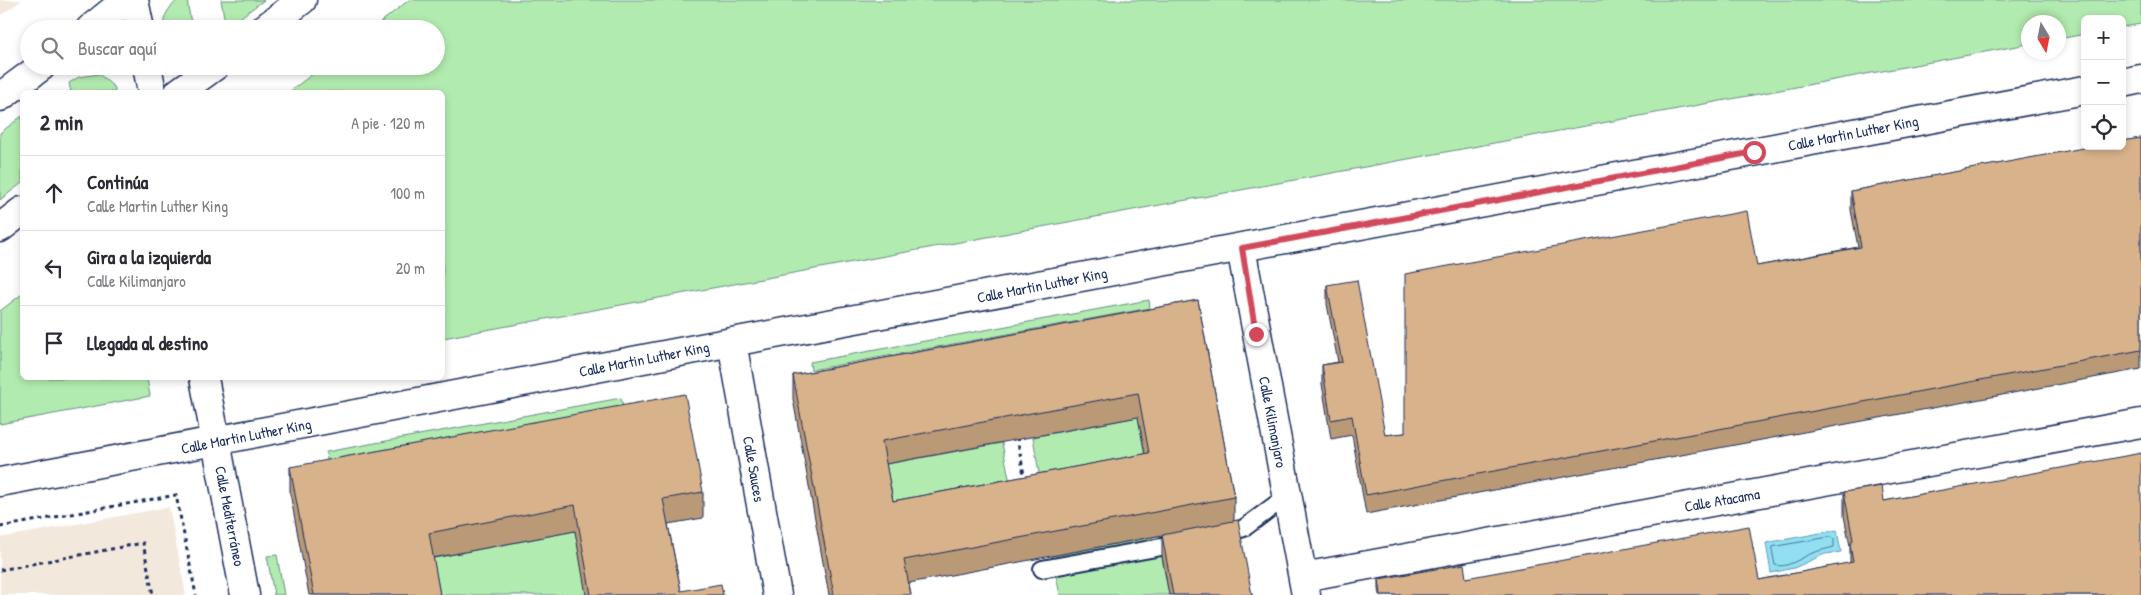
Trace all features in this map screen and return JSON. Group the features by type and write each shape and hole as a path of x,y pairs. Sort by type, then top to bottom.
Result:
{"street":[{"path":"101,20 126,0"},
{"path":"134,0 138,20"},
{"path":"276,20 302,0"},
{"path":"0,97 30,75"},
{"path":"149,75 152,90"},
{"path":"181,90 202,75"},
{"path":"2126,82 2141,79"},
{"name":"Calle Martin Luther King","path":"0,482 732,342 2081,91"},
{"path":"0,228 20,213"},
{"name":"Calle Kilimanjaro","path":"1242,248 1304,586"},
{"name":"Calle Sauces","path":"732,342 777,595"},
{"name":"Calle Mediterráneo","path":"204,380 245,595"},
{"name":"Calle Atacama","path":"1304,586 2141,423"}],"lane":[{"path":"1042,569 1166,547 1237,532 1287,496"}],"path":[{"path":"1015,428 1026,482"},
{"path":"0,527 176,495 196,595"},
{"path":"0,570 143,543 153,595"}],"shaded area":[{"path":"0,0 22,0 0,16"},
{"path":"169,507 186,595 0,595 0,538"}],"green space":[{"path":"178,0 187,0 190,20 164,20"},
{"path":"221,0 264,0 237,20 225,20"},
{"path":"409,0 2141,0 2141,24 2126,26 2126,15 2081,15 2081,35 2066,38 2066,15 2021,15 2021,45 445,338 445,90 292,90 311,75 445,75 445,20 383,20"},
{"path":"100,75 115,90 71,90 69,83 79,77"},
{"path":"20,118 20,185 0,200 0,133"},
{"path":"20,296 20,380 147,380 150,396 0,424 0,311"},
{"path":"1149,300 1150,308 811,370 810,362"},
{"path":"621,398 623,406 327,460 326,452"},
{"path":"1138,417 1149,478 1043,497 1033,437"},
{"path":"1002,443 1014,503 893,526 882,465"},
{"path":"575,531 587,595 436,595 429,559"},
{"path":"1158,536 1169,595 1060,595 1052,556"},
{"path":"277,555 284,595 274,595 267,556"}],"water":[{"path":"1837,530 1841,552 1825,554 1794,568 1771,573 1766,543"}],"building":[{"path":"2141,138 2141,350 1366,495 1352,416 1331,420 1322,365 1342,362 1327,285 1357,280 1385,435 1405,433 1405,274 1747,211 1757,266 1861,247 1851,191 2081,148 2081,150 2126,150 2126,140"},
{"path":"1198,300 1234,497 904,560 911,595 834,595 793,375","holes":["1138,393 1149,453 893,501 882,441"]},
{"path":"685,394 703,492 663,499 681,591 721,584 723,595 591,595 575,505 429,533 440,595 314,595 290,467"},
{"path":"2141,453 2141,595 1381,595 1379,579 1464,564 1466,578 1749,526 1759,580 1853,562 1850,545 1853,540 1844,492 1882,486 1884,501"},
{"path":"1238,520 1252,595 1173,595 1162,535"}],"route":[{"path":"1256,334 1242,248 1754,152"}]}
